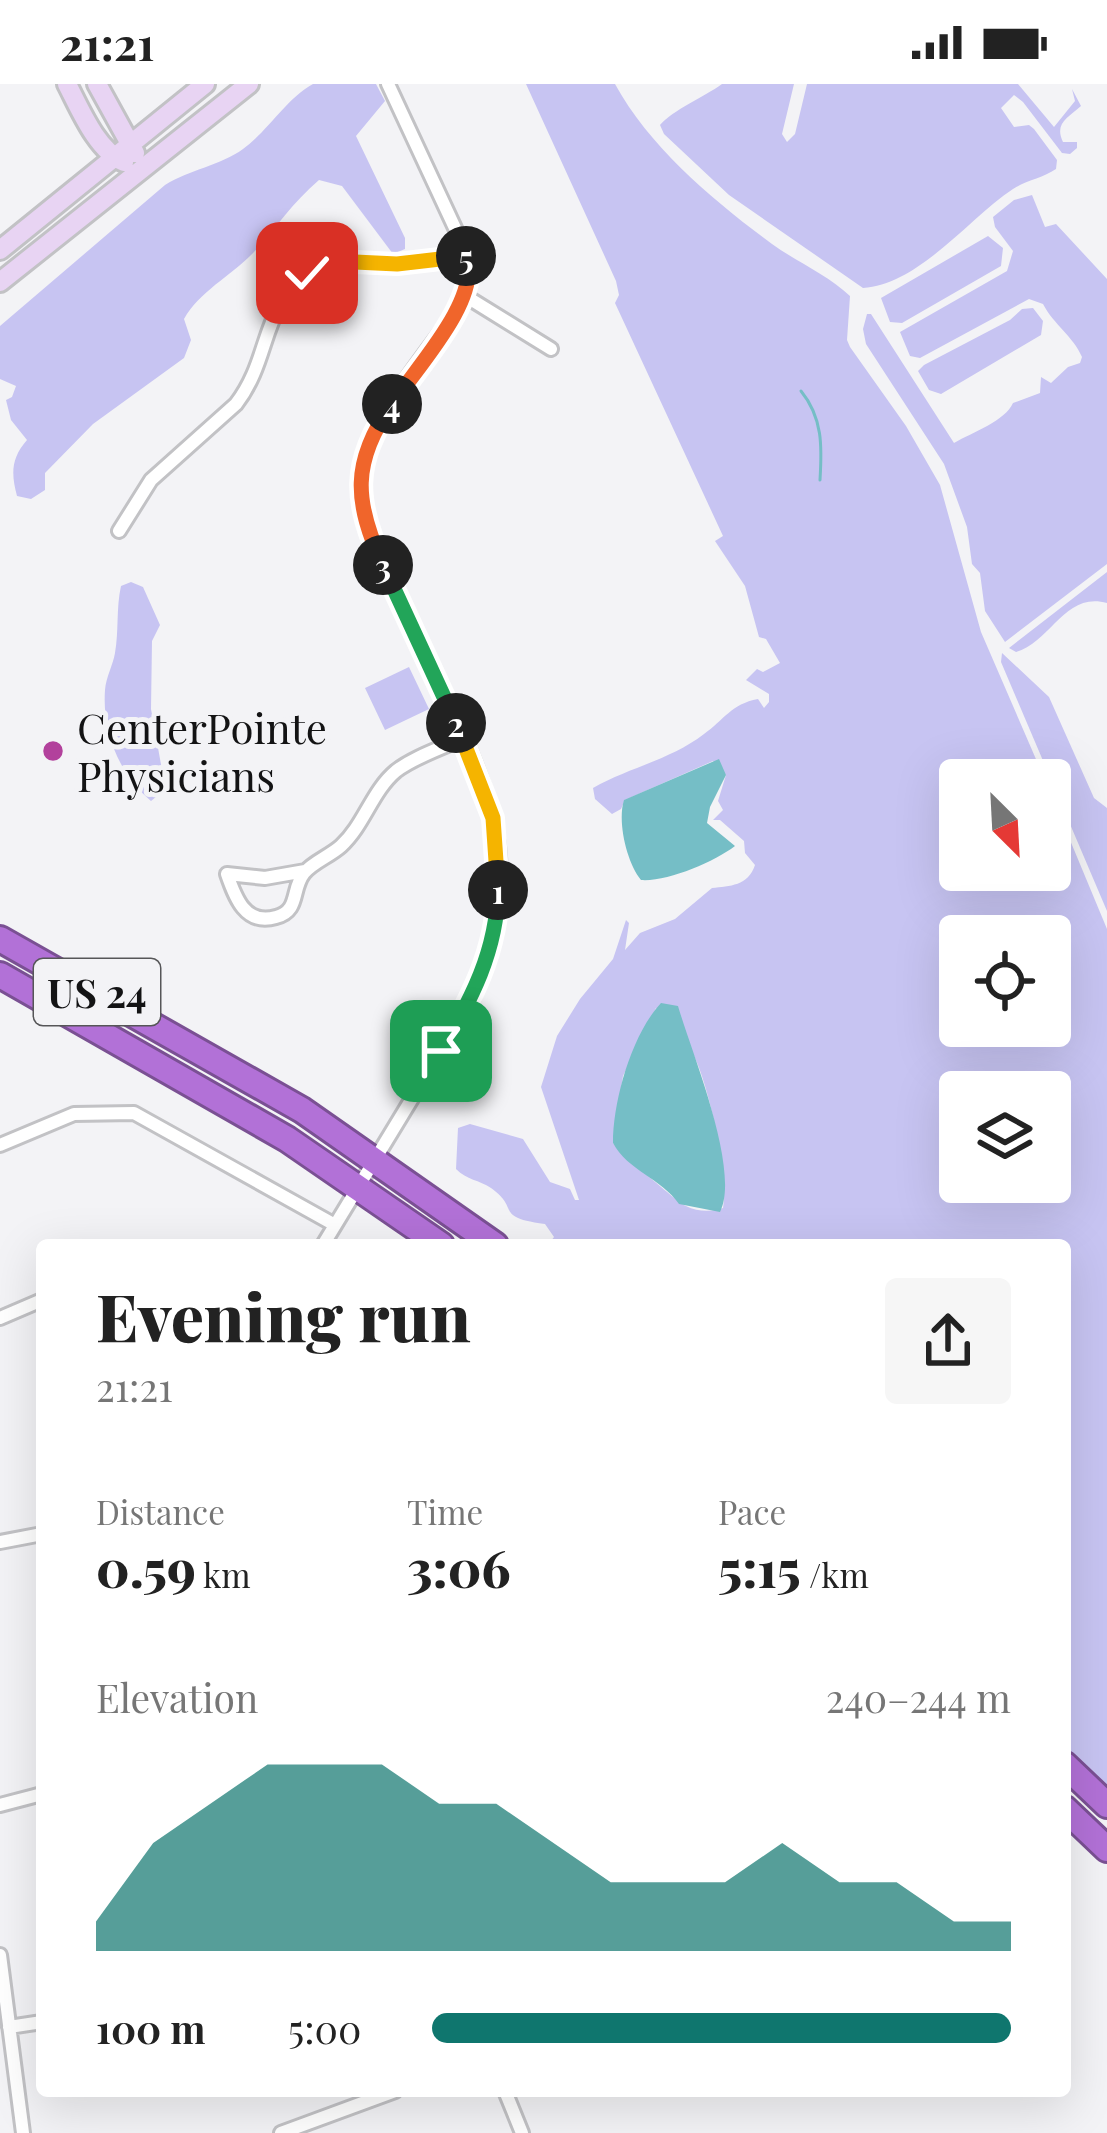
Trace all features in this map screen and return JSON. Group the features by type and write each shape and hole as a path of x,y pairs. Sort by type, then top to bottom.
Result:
{"highway":[{"name":"US 24","path":"0,938 194,1046 377,1159 487,1239"},
{"name":"US 24","path":"0,975 269,1128 433,1239"},
{"path":"1071,1778 1107,1805"},
{"path":"1071,1815 1107,1849"}],"main road":[{"path":"67,84 115,159 140,169"},
{"path":"97,84 132,144 140,169"},
{"path":"0,250 205,84"},
{"path":"0,282 249,84"}],"street":[{"path":"327,1239 473,998 498,907 493,818 463,738 364,525 359,476 371,434 466,296 468,256 388,84"},
{"path":"119,531 160,470 248,389 283,298 307,273 334,261 397,264 468,256"},
{"path":"466,296 551,349"},
{"path":"305,871 289,909 263,919 239,904 227,874 265,878 305,871 343,844 394,772 463,738"},
{"path":"0,1145 74,1114 134,1113 335,1225"},
{"path":"0,1318 36,1303"},
{"path":"0,1542 36,1535"},
{"path":"0,1805 36,1796"},
{"path":"0,1955 23,2133"},
{"path":"9,2027 36,2023"},
{"path":"281,2133 379,2097"},
{"path":"507,2097 522,2133"}],"shaded area":[{"path":"313,84 376,84 385,101 356,136 405,238 405,249 393,254 342,186 319,180 254,252 191,309 184,319 191,340 184,358 93,424 45,473 45,490 31,499 17,496 14,466 27,440 11,420 6,400 16,386 0,379 0,326 165,185 243,149"},
{"path":"526,84 615,84 646,130 706,191 772,244 850,296 847,340 940,485 981,632 1036,759 939,759 939,891 1071,891 1071,842 1107,929 1107,1788 1071,1754 1071,1239 552,1239 545,1224 513,1215 500,1195 456,1169 458,1128 470,1124 523,1139 550,1182 570,1189 579,1200 541,1087 557,1036 613,959 626,920 625,950 640,933 675,919 712,888 743,881 755,865 745,853 744,841 720,820 713,820 723,810 718,801 726,775 713,761 625,800 612,814 595,799 593,788 691,743 741,705 758,699 764,708 769,694 746,680 757,669 763,672 780,663 766,639 759,637 745,586 715,541 723,536 615,303 619,295 616,281","holes":["656,1008 692,1052 716,1128 724,1193 723,1208 705,1211 686,1206 613,1143 623,1076"]},
{"path":"722,84 794,84 782,134 787,142 795,134 807,84 1018,84 1054,127 1075,101 1072,89 1081,106 1060,130 1063,142 1077,142 1077,148 1062,153 1014,95 1001,108 1014,127 1034,129 1057,160 1056,169 1013,189 904,275 863,288 729,195 664,134 660,125 666,119"},
{"path":"1032,195 1045,227 1056,224 1107,279 1107,564 1005,642 985,611 980,573 972,564 967,527 944,464 866,344 863,329 871,314 954,443 996,421 1013,403 1040,393 1041,377 1051,383 1080,363 1078,350 1043,304 1029,299 920,358 910,356 900,332 1007,271 1013,251 993,217 1014,200"},
{"path":"988,236 1003,248 1001,266 902,323 890,322 881,298"},
{"path":"1033,308 1043,321 1041,335 941,394 929,390 918,371 924,365 1022,309"},
{"path":"1107,572 1107,603 1080,604 1028,647 1016,652 1009,648"},
{"path":"131,582 143,587 160,625 152,641 151,709 164,781 162,792 151,801 122,765 105,706 121,586"},
{"path":"1002,653 1049,697 1094,798 1107,808 1107,911 1071,826 1071,759 1042,759 1001,662"},
{"path":"409,667 429,709 385,730 365,688"},
{"path":"719,759 726,775 707,823 735,846 690,870 641,880 625,842 624,800"},
{"path":"661,1003 678,1006 712,1110 724,1168 720,1212 679,1204 613,1143 626,1068 641,1032"}],"waterway":[{"path":"801,391 817,422 820,480"}],"place":[{"name":"CenterPointe Physicians","path":"53,751"}],"route":[{"path":"307,273 334,261 397,264 468,256 466,296 371,434 359,476 364,525 463,738 493,818 498,907 486,963 473,998 441,1051"}]}
